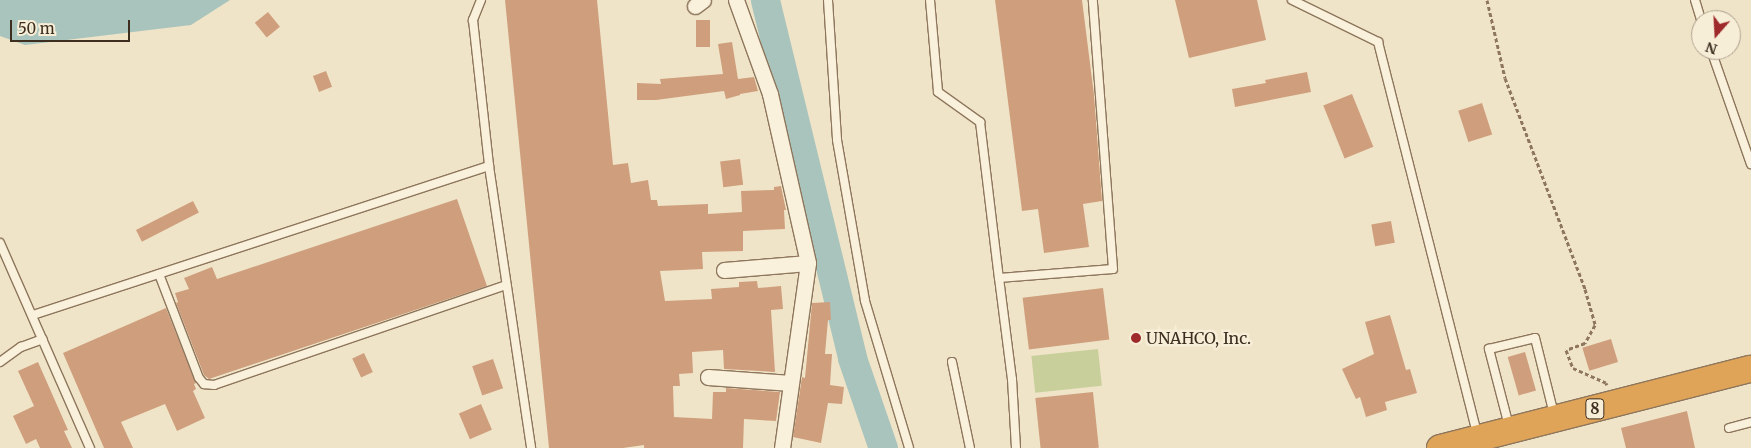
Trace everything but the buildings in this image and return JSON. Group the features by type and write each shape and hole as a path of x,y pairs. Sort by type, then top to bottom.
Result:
{"highway":[{"name":"8","path":"1440,448 1751,369"}],"street":[{"path":"736,0 770,94 808,263 782,448"},
{"path":"724,270 808,263"},
{"path":"708,377 791,383"}],"lane":[{"path":"481,0 474,20 490,166 506,285 532,448"},
{"path":"828,0 837,140 865,301 909,448"},
{"path":"930,0 938,92 980,122 1012,378 1016,448"},
{"path":"999,278 1113,268 1093,0"},
{"path":"1292,0 1378,42 1478,438"},
{"path":"1715,60 1751,164"},
{"path":"33,315 490,166"},
{"path":"0,243 90,448"},
{"path":"159,274 199,378 204,384 214,385 506,285"},
{"path":"1510,430 1489,349 1535,338 1555,419"},
{"path":"0,362 20,347 43,339"},
{"path":"952,362 970,448"},
{"path":"1729,428 1751,422"}],"path":[{"path":"1487,0 1505,78 1585,289 1595,325 1585,343 1566,350 1573,368 1606,383 1608,405"}],"green space":[{"path":"1098,349 1102,386 1035,393 1031,356"}],"water":[{"path":"0,0 230,0 191,25 25,45 0,36"}],"waterway":[{"path":"765,0 852,358 883,448"}],"place":[{"name":"UNAHCO, Inc.","path":"1136,338"}]}
